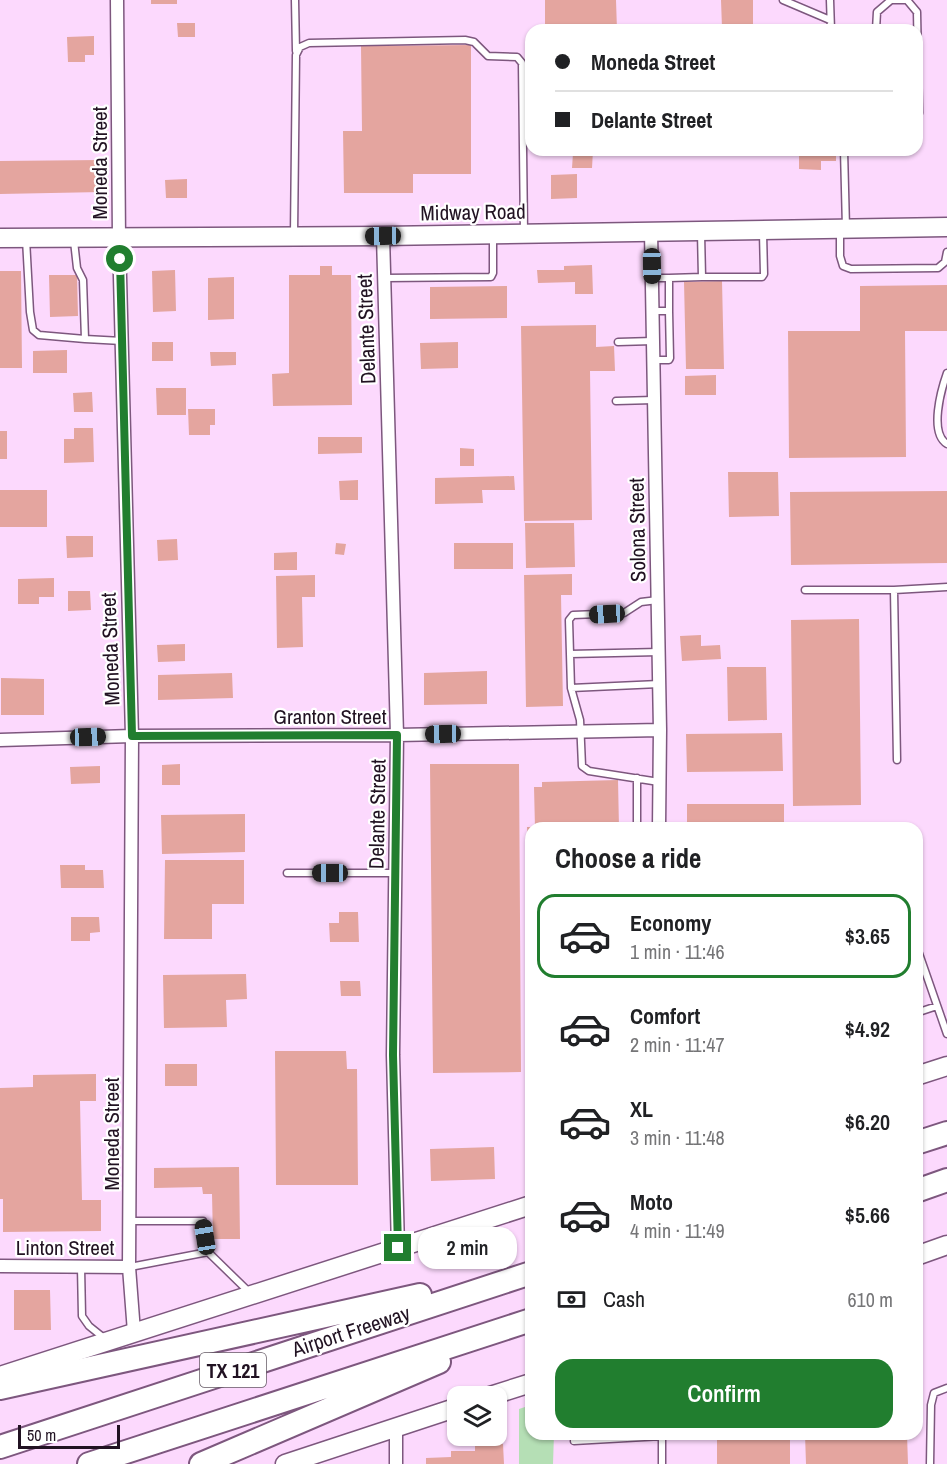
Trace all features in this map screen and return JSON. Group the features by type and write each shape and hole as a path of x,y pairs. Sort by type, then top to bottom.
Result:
{"highway":[{"path":"923,1141 947,1133"},
{"path":"923,1189 947,1180"},
{"name":"Airport Freeway","path":"0,1447 525,1275"},
{"path":"0,1388 417,1295 467,1295"},
{"name":"Airport Freeway","path":"89,1464 525,1322"},
{"path":"201,1464 445,1360 491,1334"}],"main road":[{"name":"Midway Road","path":"0,238 383,236 947,227"},
{"path":"923,1074 947,1066"},
{"path":"0,1376 525,1207"},
{"path":"923,1254 947,1245"},
{"path":"507,1391 525,1385"},
{"path":"285,1464 447,1411"}],"street":[{"name":"Moneda Street","path":"117,0 119,239 132,736 129,1267 134,1332"},
{"name":"Solona Street","path":"651,231 659,652 659,822"},
{"name":"Delante Street","path":"383,236 397,735 393,1055 398,1248"},
{"name":"Granton Street","path":"0,740 132,736 397,735 660,730"},
{"name":"Linton Street","path":"0,1266 129,1267"},
{"path":"396,1427 396,1464"}],"lane":[{"path":"294,237 295,0"},
{"path":"783,0 830,20"},
{"path":"830,0 830,24"},
{"path":"876,24 876,12 891,0 907,0 917,12 917,24"},
{"path":"296,55 300,48 309,44 465,40 474,42 488,56 517,57 522,63 524,234"},
{"path":"844,156 843,229 840,256 843,266 851,269 938,267 945,262 947,252"},
{"path":"652,278 762,277 764,274 763,230"},
{"path":"701,231 702,277"},
{"path":"384,278 491,277 493,273 493,234"},
{"path":"26,238 33,330 39,334 122,340"},
{"path":"73,239 77,268 83,280 85,339"},
{"path":"654,360 669,360 670,358 669,278"},
{"path":"653,311 669,311"},
{"path":"618,342 653,341"},
{"path":"947,373 942,389 938,430 941,441 947,444"},
{"path":"616,401 654,400"},
{"path":"805,590 894,590 947,587"},
{"path":"894,590 897,760"},
{"path":"658,600 641,602 624,613 573,615 568,620 571,688 579,712 581,763 584,769 660,782"},
{"path":"570,654 659,652"},
{"path":"571,688 659,684"},
{"path":"637,778 638,822"},
{"path":"287,873 395,873"},
{"path":"923,965 947,1034"},
{"path":"923,1011 937,1006"},
{"path":"130,1221 203,1221 208,1252 252,1295"},
{"path":"129,1267 208,1252"},
{"path":"81,1267 83,1318 107,1341"},
{"path":"930,1464 930,1405 934,1394 947,1388"},
{"path":"574,1441 589,1440"},
{"path":"662,1440 662,1464"}],"green space":[{"path":"525,1407 525,1440 554,1440 553,1464 519,1464 519,1409"}],"building":[{"path":"151,0 177,0 177,4 151,4"},
{"path":"545,0 616,0 617,24 545,24"},
{"path":"721,0 753,0 753,24 722,24"},
{"path":"177,23 195,23 195,37 178,37"},
{"path":"94,36 94,55 85,55 85,62 68,62 67,37"},
{"path":"471,45 471,174 413,174 413,193 344,193 343,131 362,131 361,46"},
{"path":"573,156 593,156 592,168 572,168"},
{"path":"799,156 836,156 836,161 821,161 821,170 799,169"},
{"path":"101,160 102,192 0,194 0,161"},
{"path":"577,174 577,198 551,199 551,175"},
{"path":"187,179 187,198 166,198 165,180"},
{"path":"592,265 593,294 575,294 575,282 538,283 537,270 564,270 564,266"},
{"path":"320,266 332,266 332,275 351,275 352,405 273,406 272,374 289,373 289,275 320,275"},
{"path":"175,270 176,311 153,312 152,271"},
{"path":"0,271 21,271 22,368 0,368"},
{"path":"49,275 77,275 78,316 50,317"},
{"path":"234,277 234,319 208,320 208,278"},
{"path":"722,281 724,369 686,369 684,282"},
{"path":"947,285 947,331 905,331 906,457 789,458 788,331 860,331 860,286"},
{"path":"507,286 507,318 430,319 430,287"},
{"path":"596,325 596,347 614,346 615,371 590,371 592,520 524,521 521,326"},
{"path":"152,342 173,342 173,361 152,361"},
{"path":"458,342 458,368 421,369 420,343"},
{"path":"67,350 67,373 33,373 33,351"},
{"path":"210,352 236,352 236,365 211,366"},
{"path":"716,375 716,395 685,395 685,376"},
{"path":"156,388 186,388 186,415 157,415"},
{"path":"92,392 93,412 74,412 73,393"},
{"path":"188,409 215,409 215,425 210,425 210,435 189,435"},
{"path":"74,428 93,428 94,462 64,463 64,439 74,439"},
{"path":"0,431 7,431 7,459 0,459"},
{"path":"318,437 362,437 362,453 318,454"},
{"path":"460,448 474,449 474,466 460,466"},
{"path":"728,472 778,472 779,516 729,517"},
{"path":"514,476 515,490 482,490 483,503 435,504 435,478"},
{"path":"358,480 358,500 340,500 339,481"},
{"path":"0,490 47,490 47,527 0,527"},
{"path":"947,491 947,563 791,565 790,492"},
{"path":"525,523 574,523 575,567 526,568"},
{"path":"66,536 93,536 93,557 67,558"},
{"path":"177,539 178,560 158,561 157,540"},
{"path":"336,543 346,544 344,555 335,554"},
{"path":"454,543 513,543 513,569 454,569"},
{"path":"297,552 297,570 274,570 274,553"},
{"path":"572,574 572,595 561,595 563,706 526,707 524,575"},
{"path":"315,575 315,597 302,597 303,647 277,648 276,576"},
{"path":"54,578 54,597 39,597 39,604 18,604 18,579"},
{"path":"68,591 90,591 91,610 68,611"},
{"path":"859,619 861,805 793,806 791,620"},
{"path":"701,635 701,646 720,645 721,659 682,661 680,636"},
{"path":"185,644 185,661 158,662 157,645"},
{"path":"727,667 766,667 767,720 728,721"},
{"path":"487,671 487,704 424,705 424,673"},
{"path":"232,673 233,698 158,700 158,675"},
{"path":"1,678 44,679 44,715 1,715"},
{"path":"782,733 783,771 687,772 686,734"},
{"path":"180,764 180,785 162,785 162,765"},
{"path":"430,764 519,764 521,1072 433,1073"},
{"path":"100,766 100,783 71,784 70,767"},
{"path":"618,780 619,822 535,822 534,787 542,787 542,782"},
{"path":"687,804 784,804 784,822 687,822"},
{"path":"245,814 245,852 162,854 161,815"},
{"path":"165,860 244,860 244,904 212,904 212,939 164,939"},
{"path":"60,865 85,865 85,870 103,870 104,888 61,888"},
{"path":"339,912 358,912 359,942 330,942 329,923 339,923"},
{"path":"71,917 99,917 100,932 90,933 90,941 71,941"},
{"path":"246,974 247,999 226,1000 227,1027 164,1028 163,975"},
{"path":"340,981 360,981 361,996 341,996"},
{"path":"275,1051 346,1051 347,1069 357,1069 358,1185 276,1185"},
{"path":"165,1064 197,1064 197,1086 165,1086"},
{"path":"96,1074 96,1101 80,1101 82,1200 101,1200 101,1231 3,1232 3,1199 0,1199 0,1088 33,1087 33,1075"},
{"path":"494,1147 495,1179 431,1181 430,1149"},
{"path":"239,1167 240,1239 213,1239 212,1194 203,1194 202,1187 154,1188 154,1168"},
{"path":"14,1290 50,1290 51,1330 14,1330"},
{"path":"717,1440 790,1440 790,1464 717,1464"},
{"path":"805,1440 907,1440 908,1464 806,1464"},
{"path":"475,1446 503,1446 504,1464 426,1464 426,1458 451,1457 451,1451 475,1451"}],"route":[{"path":"120,259 132,736 397,735 393,1055 398,1248"}]}
